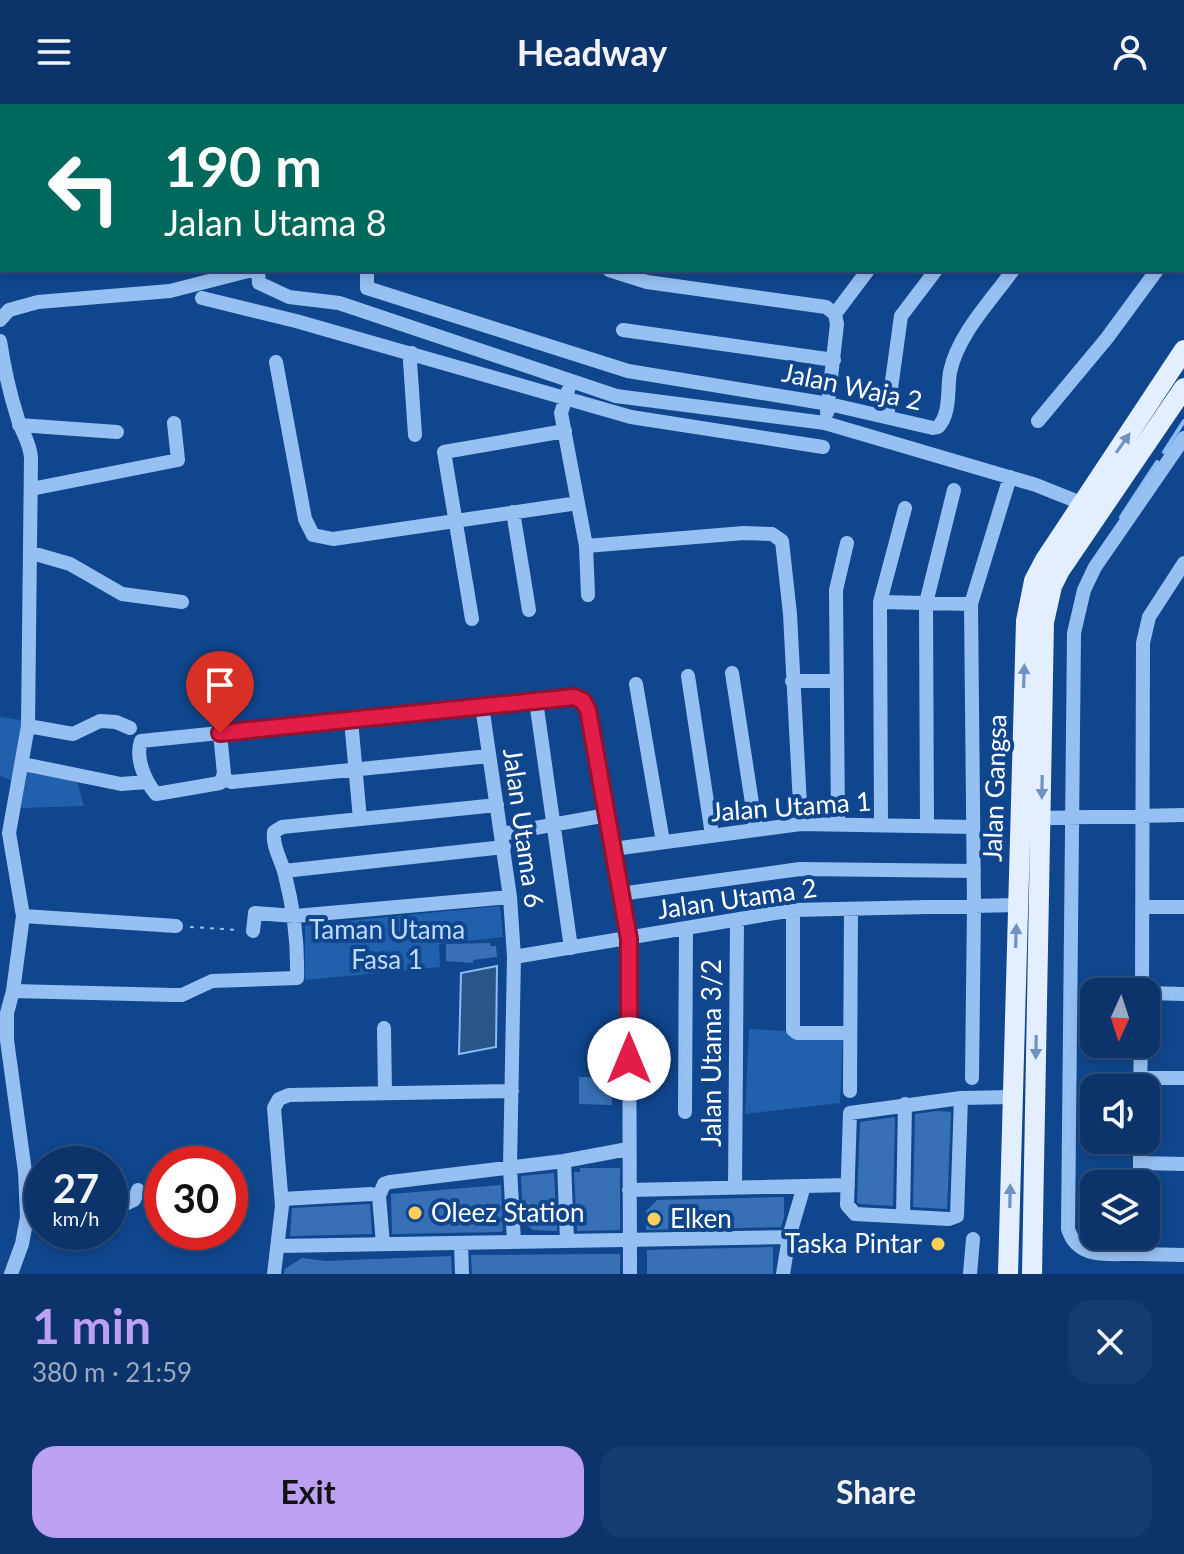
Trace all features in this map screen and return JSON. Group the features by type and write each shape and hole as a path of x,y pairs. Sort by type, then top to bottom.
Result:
{"main road":[{"name":"Jalan Gangsa","path":"1008,1274 1027,610 1034,581 1045,560 1184,350"},
{"name":"Jalan Gangsa","path":"1033,1273 1044,622 1052,586 1074,548 1184,388"}],"street":[{"path":"339,303 367,288 367,272"},
{"path":"623,272 826,307 835,314 837,324 825,423"},
{"path":"835,314 866,272"},
{"path":"887,417 901,316 934,272"},
{"name":"Jalan Waja 2","path":"367,288 628,371 829,404 933,428 942,423 954,357 961,343 1012,272"},
{"path":"1038,421 1107,338 1156,272"},
{"path":"255,311 257,274"},
{"path":"0,320 9,310 38,302 170,291 257,274 289,297 339,303 616,396 825,423 1010,477 1081,503"},
{"path":"202,298 412,353 631,417 823,447"},
{"path":"623,330 834,360"},
{"path":"0,341 4,387 30,447 32,553 28,726 23,764 5,832 23,916 7,1013 7,1040 24,1165"},
{"path":"412,353 415,435"},
{"path":"276,362 305,519 313,535 333,539 578,503"},
{"path":"570,382 561,413 586,546 588,595"},
{"path":"702,428 705,407"},
{"path":"31,489 178,460 174,423"},
{"path":"19,425 117,432"},
{"path":"472,619 444,452 565,431"},
{"path":"1184,438 1095,567 1077,610 1074,633 1068,1229 1077,1247 1088,1252 1184,1255"},
{"path":"972,1078 974,871 971,604 1010,477"},
{"path":"927,825 926,603 954,490"},
{"path":"881,824 880,602 905,508"},
{"path":"513,512 529,610"},
{"path":"586,546 744,533 777,537 784,548 790,614 801,824"},
{"path":"838,823 836,590 847,543"},
{"path":"32,553 70,564 122,594 182,602"},
{"path":"1144,978 1145,627 1184,563"},
{"path":"880,602 971,604"},
{"path":"732,673 756,829"},
{"path":"688,676 712,835"},
{"path":"792,681 836,681"},
{"path":"636,684 663,842"},
{"path":"152,788 138,750 141,741 574,697 583,701 588,710 629,939 630,1274"},
{"path":"536,701 571,948"},
{"name":"Jalan Utama 6","path":"482,706 503,841 514,957 510,1167 514,1242"},
{"path":"351,720 360,819"},
{"path":"28,726 73,734 100,721 116,722 130,728"},
{"path":"220,733 223,779"},
{"path":"223,779 232,782 489,756"},
{"path":"23,764 152,788 215,785 223,779"},
{"path":"13,991 182,995 212,981 297,978 295,916 273,841 274,832 282,827 497,805"},
{"path":"284,871 503,841 554,825 607,815"},
{"path":"1042,818 1184,815"},
{"name":"Jalan Utama 1","path":"613,849 801,824 973,827"},
{"path":"620,894 800,869 974,871"},
{"path":"253,931 255,913 295,916 510,897"},
{"name":"Jalan Utama 2","path":"514,957 793,910 1017,905"},
{"path":"1143,907 1184,907"},
{"path":"850,1091 851,909"},
{"path":"793,910 793,1030 797,1033 850,1033"},
{"path":"23,916 176,926"},
{"name":"Jalan Utama 3/2","path":"735,1187 737,920"},
{"path":"685,1112 686,929"},
{"path":"1160,993 1184,994"},
{"path":"384,1028 385,1093"},
{"path":"1160,1081 1184,1078"},
{"path":"274,1274 282,1199 274,1108 279,1099 289,1095 512,1091"},
{"path":"961,1098 957,1216 949,1219 855,1214 847,1205 850,1113 961,1098 1012,1097"},
{"path":"903,1216 905,1104"},
{"path":"383,1244 379,1196 384,1184 564,1161 628,1149"},
{"path":"1140,1154 1140,1170"},
{"path":"564,1161 567,1241"},
{"path":"1140,1163 1184,1164"},
{"path":"629,1190 848,1185"},
{"path":"783,1274 789,1237 804,1186"},
{"path":"128,1203 134,1200 138,1190"},
{"path":"282,1199 379,1196"},
{"path":"279,1246 789,1237"},
{"path":"970,1274 973,1239"},
{"path":"11,1274 24,1240"},
{"path":"461,1243 462,1274"},
{"path":"1138,1250 1138,1254"}],"path":[{"path":"176,926 253,931"}],"green space":[{"path":"0,717 22,720 16,782 0,776"},
{"path":"27,766 76,778 84,806 21,808"},
{"name":"Taman Utama Fasa 1","path":"500,906 503,937 439,944 440,967 305,980 305,925"},
{"path":"749,1029 843,1034 840,1103 745,1114"}],"shaded area":[{"path":"497,966 496,1047 459,1054 461,973"}],"building":[{"path":"490,943 490,946 496,946 497,957 473,960 473,963 446,961 446,944"},
{"path":"579,1077 612,1077 612,1105 579,1104"},
{"path":"951,1112 947,1209 913,1207 915,1114"},
{"path":"895,1117 893,1206 860,1204 857,1202 860,1122"},
{"path":"580,1168 620,1168 620,1230 577,1231 574,1172 580,1172"},
{"path":"554,1173 557,1231 533,1230 523,1222 521,1176"},
{"path":"501,1185 501,1232 392,1234 391,1194"},
{"path":"784,1197 781,1227 646,1230 646,1211 657,1200"},
{"path":"370,1204 372,1234 290,1236 292,1208"},
{"path":"773,1247 773,1274 647,1274 647,1250"},
{"path":"620,1254 620,1274 472,1274 471,1255"},
{"path":"451,1256 452,1274 284,1274 285,1269 302,1258 326,1261"}],"waterway":[{"path":"1164,452 1184,421"},
{"path":"1121,517 1157,462"}],"place":[{"name":"Oleez Station","path":"415,1213"},
{"name":"Elken","path":"654,1219"},
{"name":"Taska Pintar","path":"938,1244"}],"route":[{"path":"220,733 574,697 583,701 588,710 629,939 629,1059"}]}
